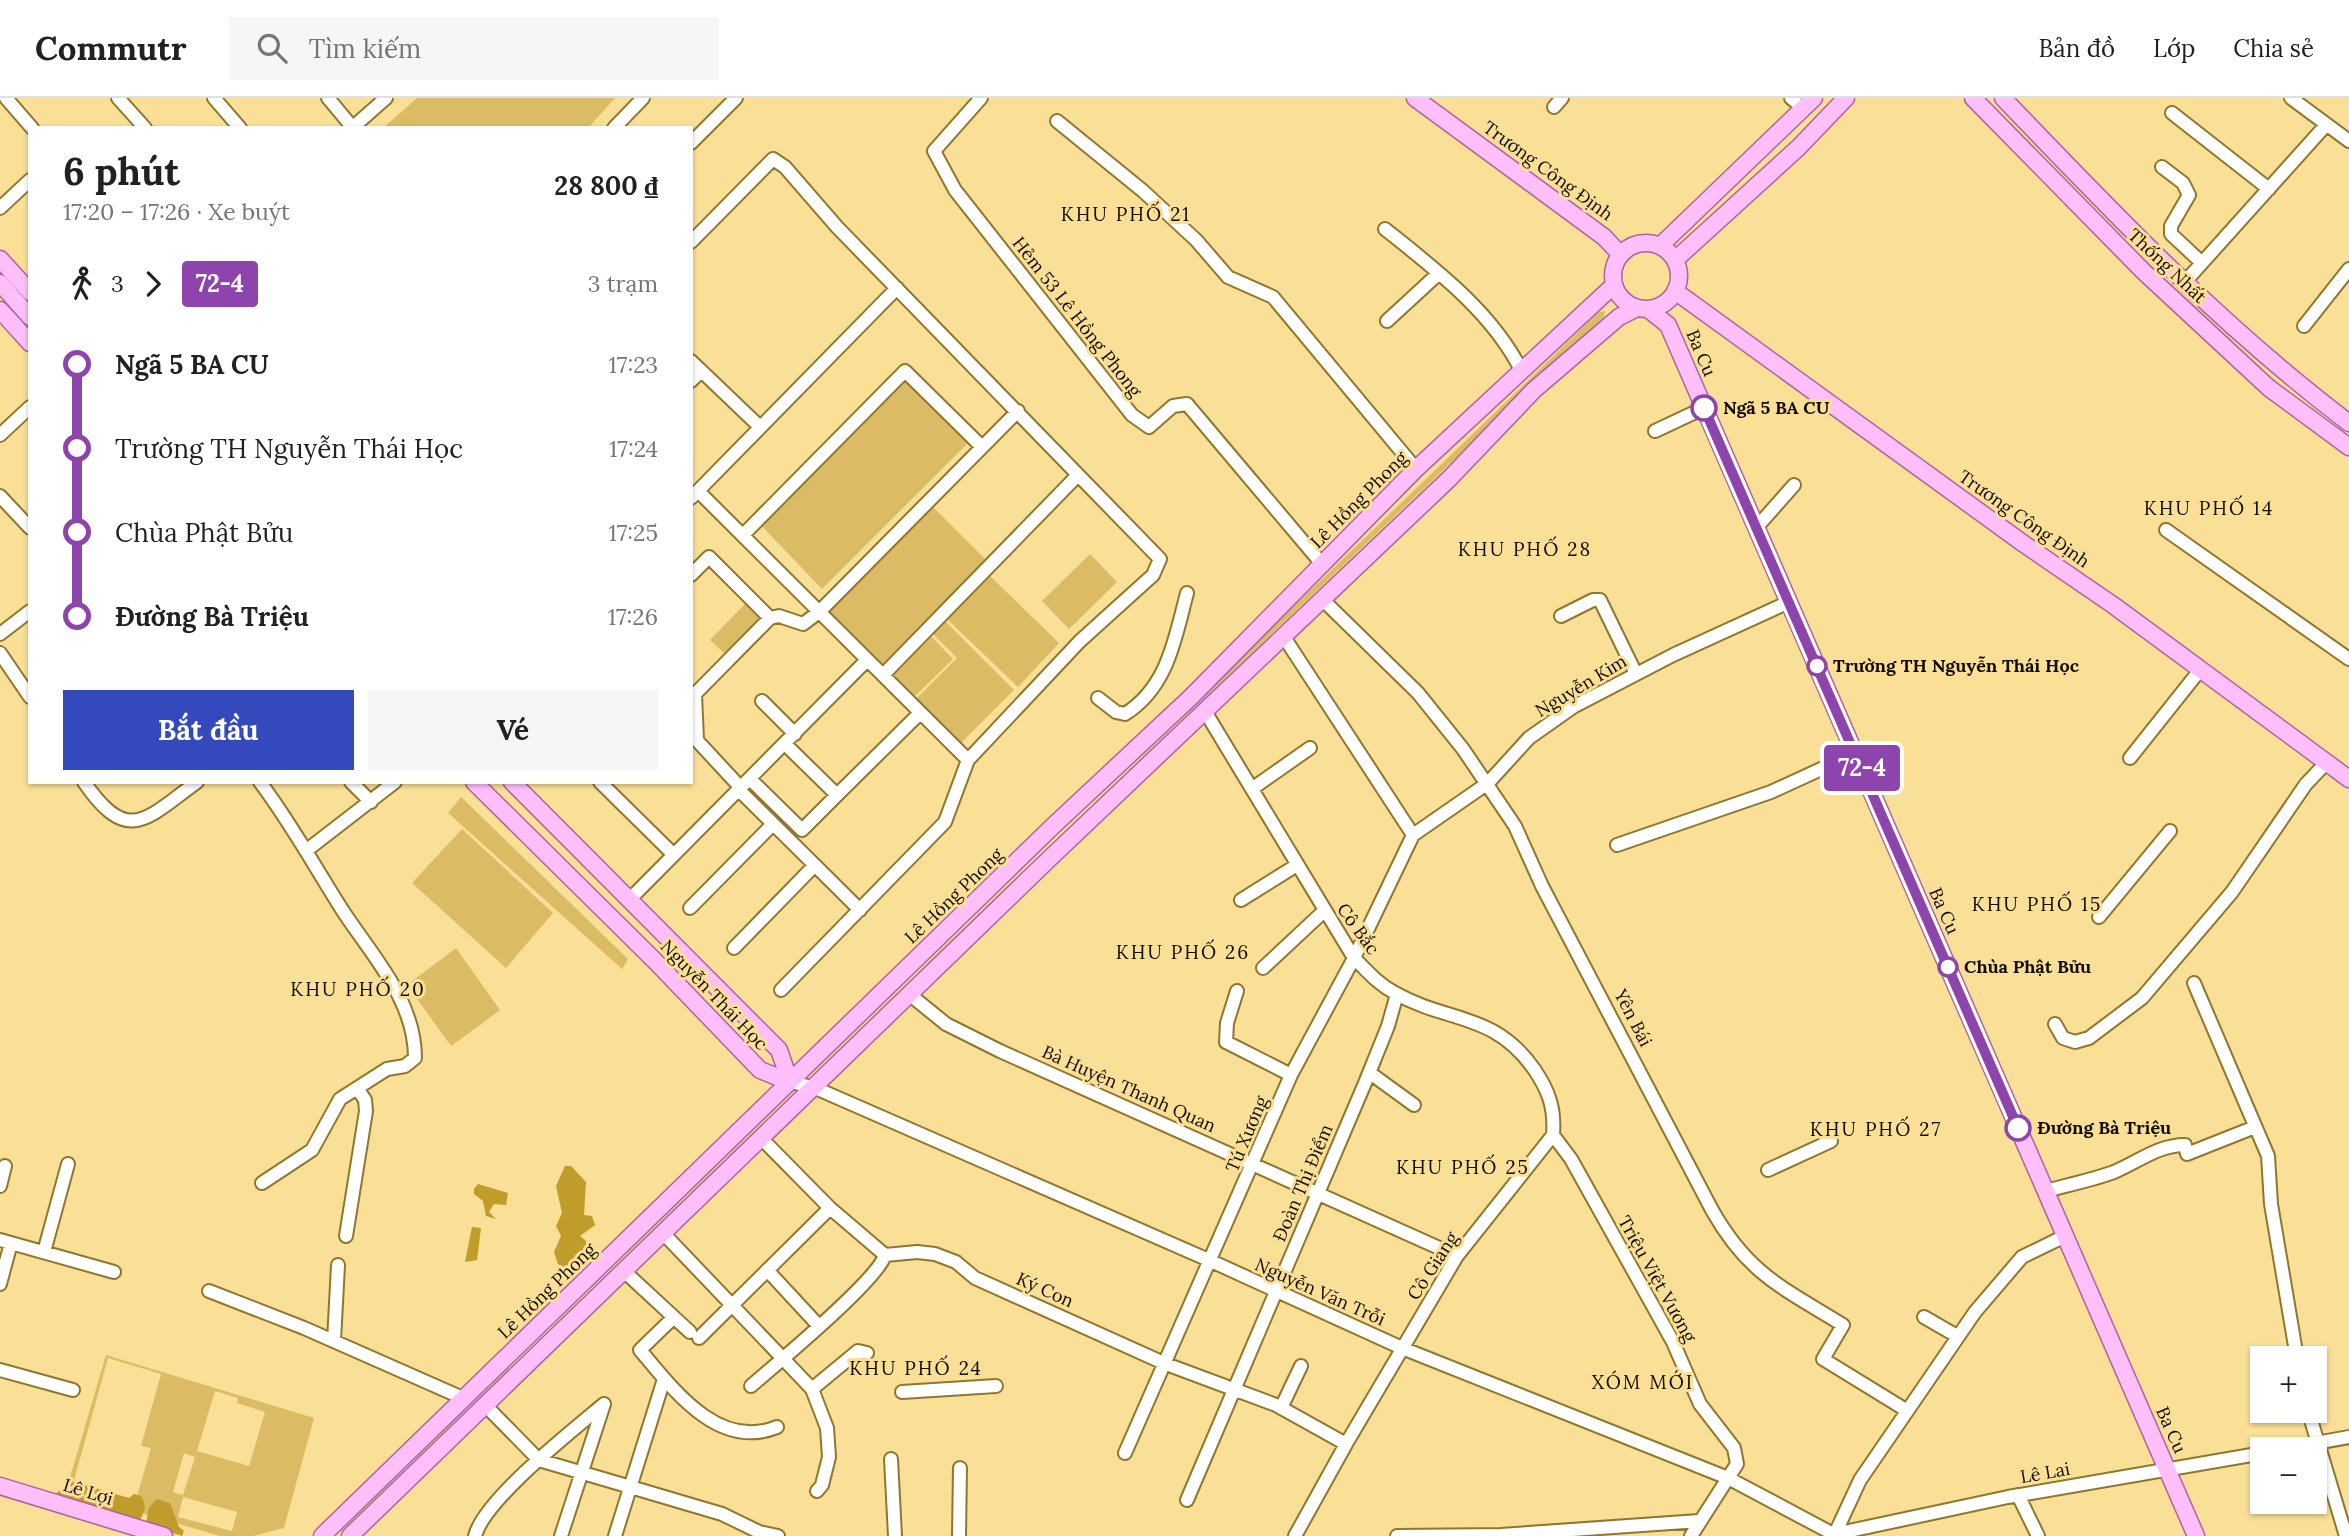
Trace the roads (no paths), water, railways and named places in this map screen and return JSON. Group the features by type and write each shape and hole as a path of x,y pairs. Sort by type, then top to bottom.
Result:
{"main road":[{"name":"Trương Công Định","path":"1415,98 1604,237 1620,254"},
{"path":"1675,260 1799,147 1846,98"},
{"name":"Thống Nhất","path":"1973,98 2144,272 2269,388 2349,447"},
{"name":"Thống Nhất","path":"2003,98 2184,283 2281,371 2349,423"},
{"path":"1660,246 1803,102"},
{"path":"2057,186 2072,170"},
{"path":"351,1535 813,1087 1449,479 1534,390 1619,317 1642,308 1659,306 1675,291 1679,271 1675,260 1660,246 1639,243 1620,254 1615,264 1614,285 1627,303 1642,308"},
{"path":"0,258 26,293"},
{"path":"0,284 26,293"},
{"name":"Lê Hồng Phong","path":"323,1536 1053,826 1191,697 1416,469 1614,285"},
{"name":"Trương Công Định","path":"1675,291 2349,779"},
{"name":"Ba Cu","path":"1642,308 1668,324 2196,1536"},
{"path":"1,313 28,341"},
{"path":"2269,388 2281,371"},
{"path":"1191,697 1206,713"},
{"name":"Nguyễn Thái Học","path":"476,784 760,1070 790,1082"},
{"name":"Nguyễn Thái Học","path":"514,784 779,1050 790,1082"},
{"path":"611,919 631,899"},
{"path":"768,1103 782,1118"},
{"path":"617,1250 628,1267"},
{"path":"468,1395 485,1405"},
{"name":"Lê Lợi","path":"0,1486 164,1536"}],"street":[{"path":"6,98 30,126"},
{"path":"118,98 143,126"},
{"path":"214,98 238,126"},
{"path":"328,98 351,126"},
{"path":"355,126 386,98"},
{"path":"616,126 643,98"},
{"path":"693,141 736,98"},
{"name":"Hẻm 53 Lê Hồng Phong","path":"981,98 934,151 955,190 1132,415 1149,427 1173,407 1187,404 1322,564"},
{"path":"2291,98 2349,141"},
{"path":"2172,113 2270,189"},
{"path":"1057,121 1143,191 1196,240 1228,277 1273,297 1416,469"},
{"path":"2184,283 2326,125"},
{"path":"693,240 774,159 785,167 837,227 1158,555 1159,567 1080,641 968,760 945,822 781,990"},
{"path":"2162,167 2183,183 2189,195 2171,226 2171,234 2202,263"},
{"path":"0,208 28,182"},
{"path":"1385,229 1467,299 1511,350 1521,370"},
{"path":"2304,326 2349,269"},
{"path":"1387,321 1438,274"},
{"path":"897,288 694,494 744,534 968,760"},
{"path":"1,313 26,293"},
{"path":"693,363 760,427"},
{"path":"693,379 701,371"},
{"path":"744,534 905,371 982,447"},
{"path":"1655,431 1704,408"},
{"path":"0,435 28,409"},
{"path":"920,713 802,830 744,785 694,737 695,694 770,618 779,616 803,624 819,612 1018,411"},
{"path":"883,675 1078,475"},
{"path":"1756,527 1794,485"},
{"path":"0,496 27,519"},
{"path":"2166,530 2349,659"},
{"path":"693,573 709,557 770,618"},
{"path":"1097,698 1116,712 1125,714 1158,683 1167,666 1187,593"},
{"name":"Yên Bái","path":"1323,600 1418,693 1488,783 1516,826 1542,886 1738,1252 1765,1278 1843,1325 1823,1359 1906,1410"},
{"path":"1561,616 1593,600 1600,600 1636,674"},
{"name":"Nguyễn Kim","path":"1413,835 1488,783 1529,738 1573,708 1636,674 1789,602"},
{"path":"0,634 28,613"},
{"path":"1284,637 1413,835"},
{"path":"0,653 28,694"},
{"path":"631,899 867,660"},
{"path":"2130,758 2200,670"},
{"path":"762,701 795,734"},
{"name":"Cô Bắc","path":"1206,713 1253,788 1323,912 1354,958 1377,982 1396,994 1486,1027 1517,1047 1553,1100 1553,1135"},
{"path":"785,744 837,795"},
{"path":"1253,788 1310,748"},
{"path":"1617,845 1771,792 1856,753"},
{"path":"2054,1024 2063,1038 2075,1042 2089,1038 2142,998 2232,892 2306,784 2326,763"},
{"path":"85,784 105,811 126,821 146,819 194,784"},
{"path":"261,784 393,984 415,1040 415,1058 405,1066 387,1069 340,1099 312,1150 262,1182"},
{"path":"353,784 371,802"},
{"path":"307,850 392,784"},
{"path":"602,784 674,855"},
{"path":"744,785 773,824 860,910"},
{"path":"690,908 773,824"},
{"path":"2099,917 2170,831"},
{"name":"Tú Xương","path":"1125,1452 1291,1075 1354,958 1413,835"},
{"path":"1241,900 1297,865"},
{"path":"734,948 814,866"},
{"path":"1263,968 1323,912"},
{"path":"2194,983 2268,1156 2271,1204 2295,1346"},
{"path":"1237,991 1227,1023 1226,1042 1291,1075"},
{"name":"Đoàn Thị Điểm","path":"1187,1500 1370,1073 1388,1026 1396,994"},
{"name":"Bà Huyện Thanh Quan","path":"909,995 946,1024 1000,1051 1457,1256"},
{"path":"1370,1073 1414,1105"},
{"name":"Nguyễn Văn Trỗi","path":"790,1082 813,1087 1211,1261 1402,1348 1728,1478 1835,1535"},
{"path":"346,1236 366,1111 365,1100 357,1088"},
{"path":"2045,1191 2113,1172 2145,1155 2175,1145 2185,1145 2187,1154 2255,1127"},
{"name":"Cô Giang","path":"1295,1536 1457,1256 1553,1135"},
{"name":"Triệu Việt Vương","path":"1553,1135 1571,1159 1673,1342 1700,1404 1734,1448 1737,1464 1728,1478"},
{"path":"751,1386 883,1265 885,1255 830,1208 761,1138"},
{"path":"1768,1170 1831,1140"},
{"path":"44,1252 68,1164"},
{"path":"0,1186 5,1166"},
{"path":"628,1267 694,1335 732,1305 830,1208"},
{"path":"663,1233 812,1389 827,1428 829,1457 822,1485 817,1491"},
{"path":"1835,1535 1860,1480 1957,1336 2022,1257 2065,1236"},
{"path":"0,1284 6,1241 114,1272"},
{"name":"Ký Con","path":"885,1255 917,1252 956,1262 975,1278 1166,1364 1282,1408 1346,1444"},
{"path":"334,1341 338,1265"},
{"path":"767,1270 818,1325"},
{"path":"209,1291 468,1395"},
{"path":"674,1317 640,1349 664,1379 706,1418 728,1429 754,1434 777,1427"},
{"path":"1924,1317 1957,1336"},
{"path":"812,1389 858,1351 867,1353"},
{"path":"1282,1408 1301,1366"},
{"path":"0,1370 73,1390"},
{"path":"615,1536 664,1379"},
{"path":"902,1392 996,1386"},
{"path":"475,1536 483,1517 539,1460 604,1404 561,1536"},
{"path":"485,1405 539,1460 722,1514 759,1532 778,1536"},
{"path":"2327,1441 2349,1437"},
{"name":"Lê Lai","path":"1835,1535 2018,1495 2250,1455"},
{"path":"891,1459 895,1536"},
{"path":"959,1536 960,1468"},
{"path":"2327,1477 2346,1536"},
{"path":"1691,1536 1728,1478"},
{"path":"2018,1495 2038,1536"},
{"path":"1397,1536 1501,1535 1699,1521"}],"place":[{"name":"Ngã 5 BA CU","path":"1704,408"},
{"name":"Trường TH Nguyễn Thái Học","path":"1817,666"},
{"name":"Chùa Phật Bửu","path":"1948,967"},
{"name":"Đường Bà Triệu","path":"2018,1128"}],"district":[{"name":"KHU PHỐ 21","path":"1126,214"},
{"name":"KHU PHỐ 14","path":"2209,508"},
{"name":"KHU PHỐ 28","path":"1525,549"},
{"name":"KHU PHỐ 15","path":"2037,904"},
{"name":"KHU PHỐ 26","path":"1183,952"},
{"name":"KHU PHỐ 20","path":"358,989"},
{"name":"KHU PHỐ 27","path":"1876,1129"},
{"name":"KHU PHỐ 25","path":"1463,1167"},
{"name":"KHU PHỐ 24","path":"916,1368"},
{"name":"XÓM MỚI","path":"1643,1382"}]}
